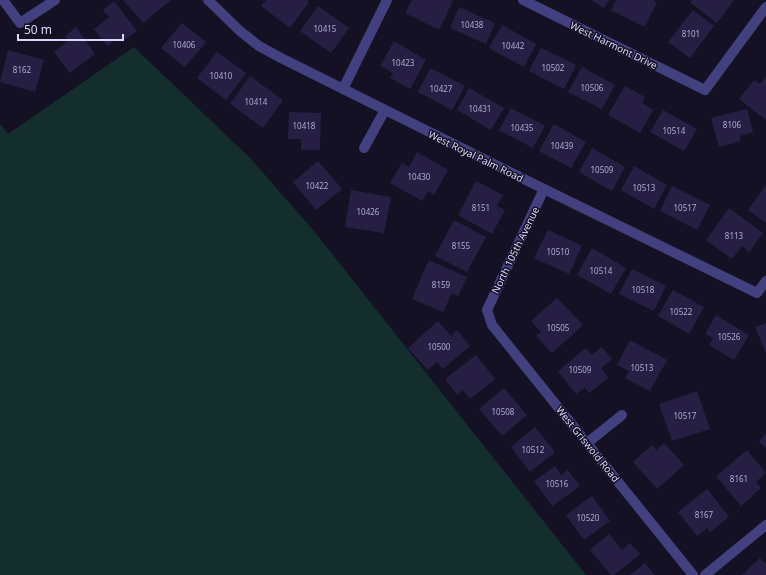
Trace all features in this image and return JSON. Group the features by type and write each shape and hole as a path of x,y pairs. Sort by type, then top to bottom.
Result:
{"street":[{"path":"3,0 20,23 55,0"},
{"name":"West Royal Palm Road","path":"208,0 240,31 259,46 343,89 757,293 766,281"},
{"path":"343,89 387,0"},
{"name":"West Harmont Drive","path":"524,0 705,90 766,7"},
{"path":"364,148 385,110"},
{"name":"North 105th Avenue","path":"487,310 544,189"},
{"name":"West Griswold Road","path":"487,310 492,325 693,575"},
{"path":"587,443 622,414"},
{"path":"705,575 766,525"}],"green space":[{"path":"134,47 250,158 314,231 586,575 0,575 0,124 8,134"}],"building":[{"path":"123,0 171,0 143,23"},
{"path":"266,0 306,0 309,2 290,28 261,6"},
{"path":"412,0 453,1 439,30 405,13"},
{"path":"591,0 609,0 604,8"},
{"path":"616,0 653,0 657,2 645,27 611,10"},
{"path":"692,0 734,0 717,23 690,2"},
{"path":"114,1 137,31 122,42 118,38 107,46 94,29 109,17 103,10"},
{"path":"318,6 349,28 331,53 300,31"},
{"path":"459,7 495,23 486,44 450,28"},
{"path":"693,10 714,26 690,58 668,42"},
{"path":"182,23 206,42 185,67 161,48"},
{"path":"502,25 536,44 524,67 489,48"},
{"path":"76,27 95,54 70,73 54,52 68,41 65,36"},
{"path":"394,41 426,60 410,89 390,78 393,73 380,66"},
{"path":"541,48 576,65 564,89 529,71"},
{"path":"8,50 44,60 35,92 0,82"},
{"path":"217,52 246,73 226,100 197,78"},
{"path":"582,67 615,85 602,109 568,92"},
{"path":"430,68 465,86 452,110 418,92"},
{"path":"250,76 283,100 263,128 230,104"},
{"path":"766,76 766,120 739,99 754,80 760,84"},
{"path":"625,86 645,97 642,103 653,110 640,133 608,115"},
{"path":"469,88 504,108 491,130 457,110"},
{"path":"511,108 545,126 533,148 499,130"},
{"path":"747,109 753,132 740,136 741,141 719,147 711,118"},
{"path":"663,110 697,129 684,151 650,132"},
{"path":"289,112 321,113 320,150 301,150 301,139 288,139"},
{"path":"554,124 586,142 571,168 539,151"},
{"path":"592,148 625,167 612,191 579,172"},
{"path":"417,152 448,170 434,195 428,191 422,201 390,183 402,163 409,167"},
{"path":"318,161 342,189 316,210 293,182"},
{"path":"634,166 667,185 654,209 621,190"},
{"path":"476,181 503,195 497,206 505,210 492,234 458,215"},
{"path":"766,185 766,223 748,210"},
{"path":"672,186 710,205 697,230 660,211"},
{"path":"351,190 391,197 384,233 345,227"},
{"path":"729,208 763,233 749,252 742,246 732,259 706,240"},
{"path":"454,220 486,237 467,272 435,256"},
{"path":"548,230 582,246 569,274 534,258"},
{"path":"592,248 626,268 611,294 577,275"},
{"path":"429,260 467,277 458,296 452,293 443,312 412,299"},
{"path":"632,269 666,286 654,311 619,294"},
{"path":"673,290 704,307 689,334 658,316"},
{"path":"557,298 583,325 552,353 536,336 541,332 531,321"},
{"path":"716,315 749,335 734,360 709,345 713,338 705,334"},
{"path":"438,321 451,336 457,330 470,346 443,369 437,362 428,370 408,348"},
{"path":"766,323 766,353 755,327"},
{"path":"630,340 667,360 650,391 625,378 629,371 617,365"},
{"path":"602,347 612,359 601,368 608,378 589,393 585,387 576,394 558,371 586,348 592,355"},
{"path":"476,355 495,379 470,399 463,390 457,395 445,379"},
{"path":"504,388 527,415 502,436 479,409"},
{"path":"697,391 710,429 672,441 659,404"},
{"path":"535,427 555,452 530,472 511,447"},
{"path":"766,433 766,448 759,442"},
{"path":"664,443 684,465 657,489 633,462 652,445 656,450"},
{"path":"747,450 766,473 756,482 761,488 741,506 716,476"},
{"path":"555,466 561,475 568,470 580,486 552,506 534,481"},
{"path":"707,489 729,517 710,532 707,528 697,536 678,512"},
{"path":"592,496 610,521 584,540 566,515"},
{"path":"609,534 622,550 630,543 640,554 614,575 611,575 590,550"},
{"path":"760,558 766,564 766,575 742,575"},
{"path":"645,563 655,575 630,575"}]}
